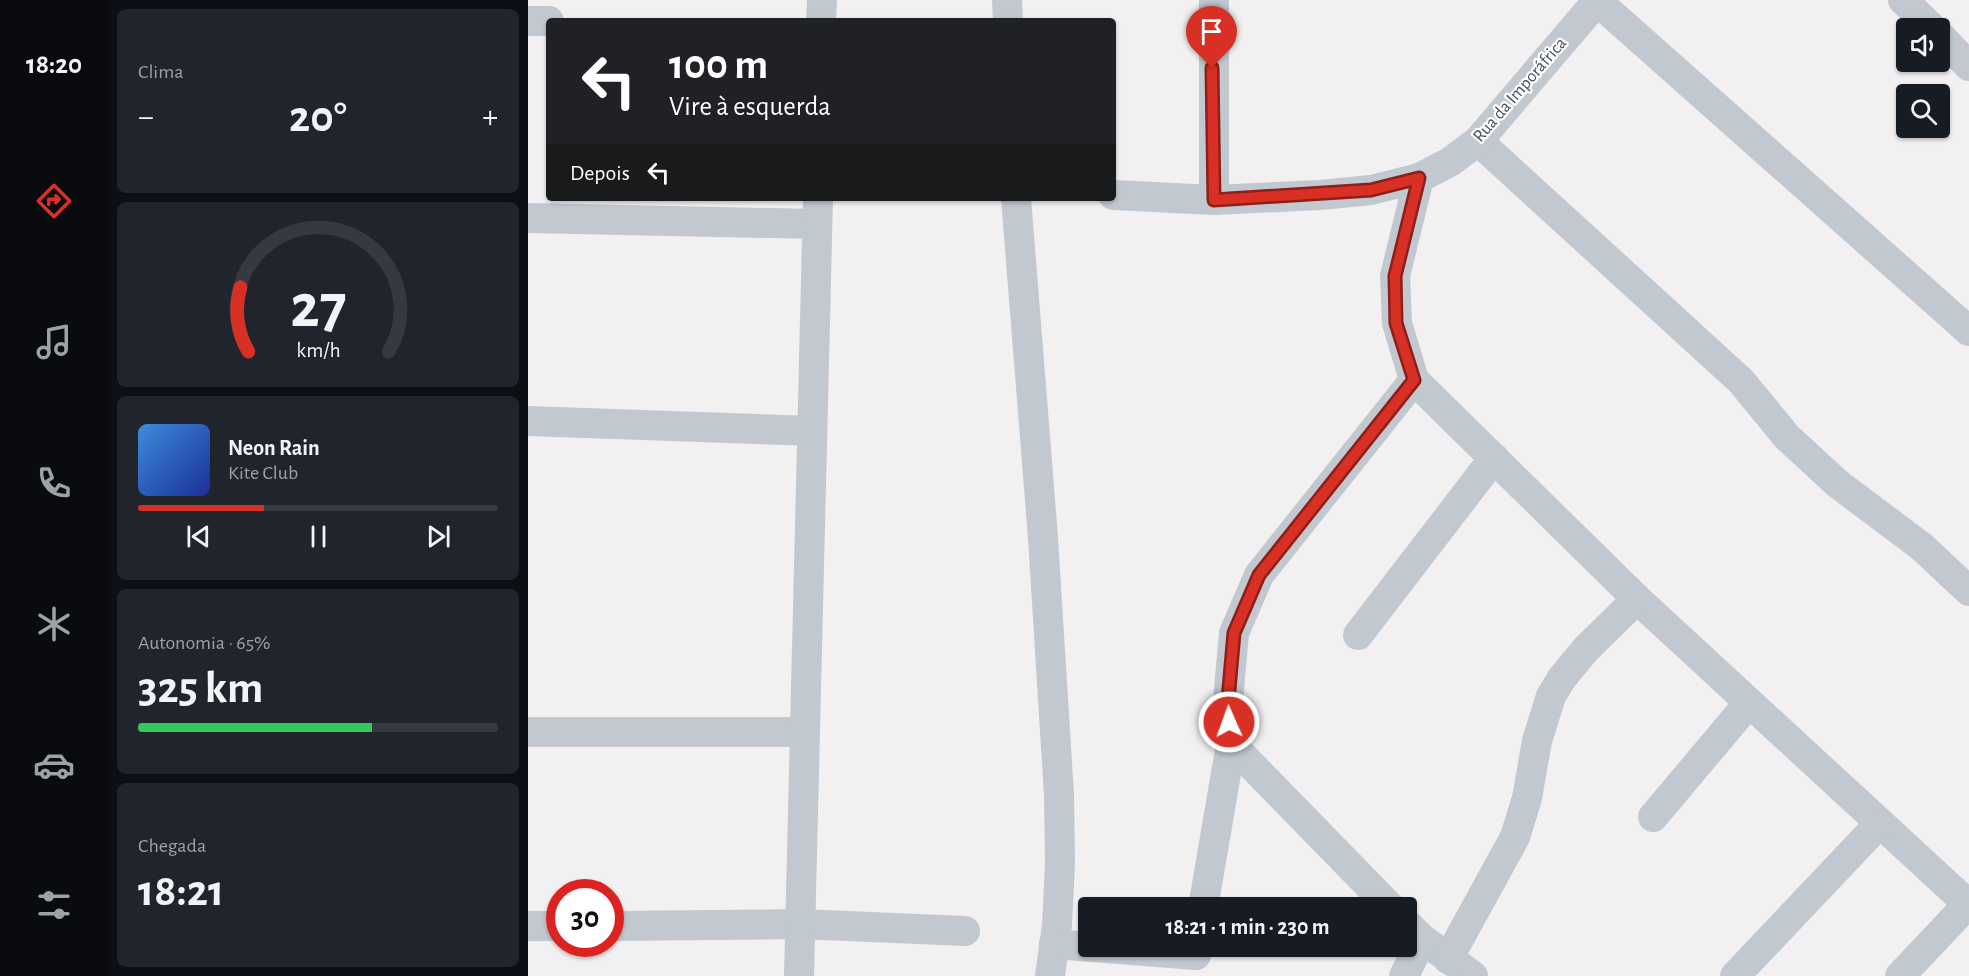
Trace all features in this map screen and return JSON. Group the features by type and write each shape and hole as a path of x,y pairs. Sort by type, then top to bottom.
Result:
{"street":[{"path":"821,18 822,0"},
{"path":"1007,0 1008,18"},
{"path":"1214,0 1214,200"},
{"path":"1903,0 1922,18"},
{"path":"1598,1 1969,331"},
{"name":"Rua da Imporáfrica","path":"1116,195 1214,200 1371,190 1419,178 1450,162 1478,141 1598,1"},
{"path":"528,21 546,21"},
{"path":"1950,46 1969,66"},
{"path":"1478,141 1740,381 1787,437 1838,484 1922,548 1969,591"},
{"path":"1419,178 1395,276 1396,323 1414,380 1637,600 1969,905 1900,976"},
{"path":"1016,201 1043,538 1059,795 1060,863 1050,976"},
{"path":"528,218 818,211 799,976"},
{"path":"1205,897 1231,744 1228,700 1234,633 1259,575 1414,380"},
{"path":"528,421 812,431"},
{"path":"1358,635 1494,458"},
{"path":"1448,959 1515,837 1527,798 1537,741 1551,696 1562,678 1586,649 1637,600"},
{"path":"1653,817 1748,704"},
{"path":"528,732 804,732"},
{"path":"1231,744 1380,897"},
{"path":"1735,976 1880,823"},
{"path":"624,926 800,924 965,931"},
{"path":"528,926 546,926"},
{"path":"1417,934 1473,976"},
{"path":"1054,944 1196,959"},
{"path":"1404,976 1409,957"}],"route":[{"path":"1212,68 1214,200 1371,190 1419,178 1395,276 1396,323 1414,380 1259,575 1234,633 1228,700 1229,722"}]}
